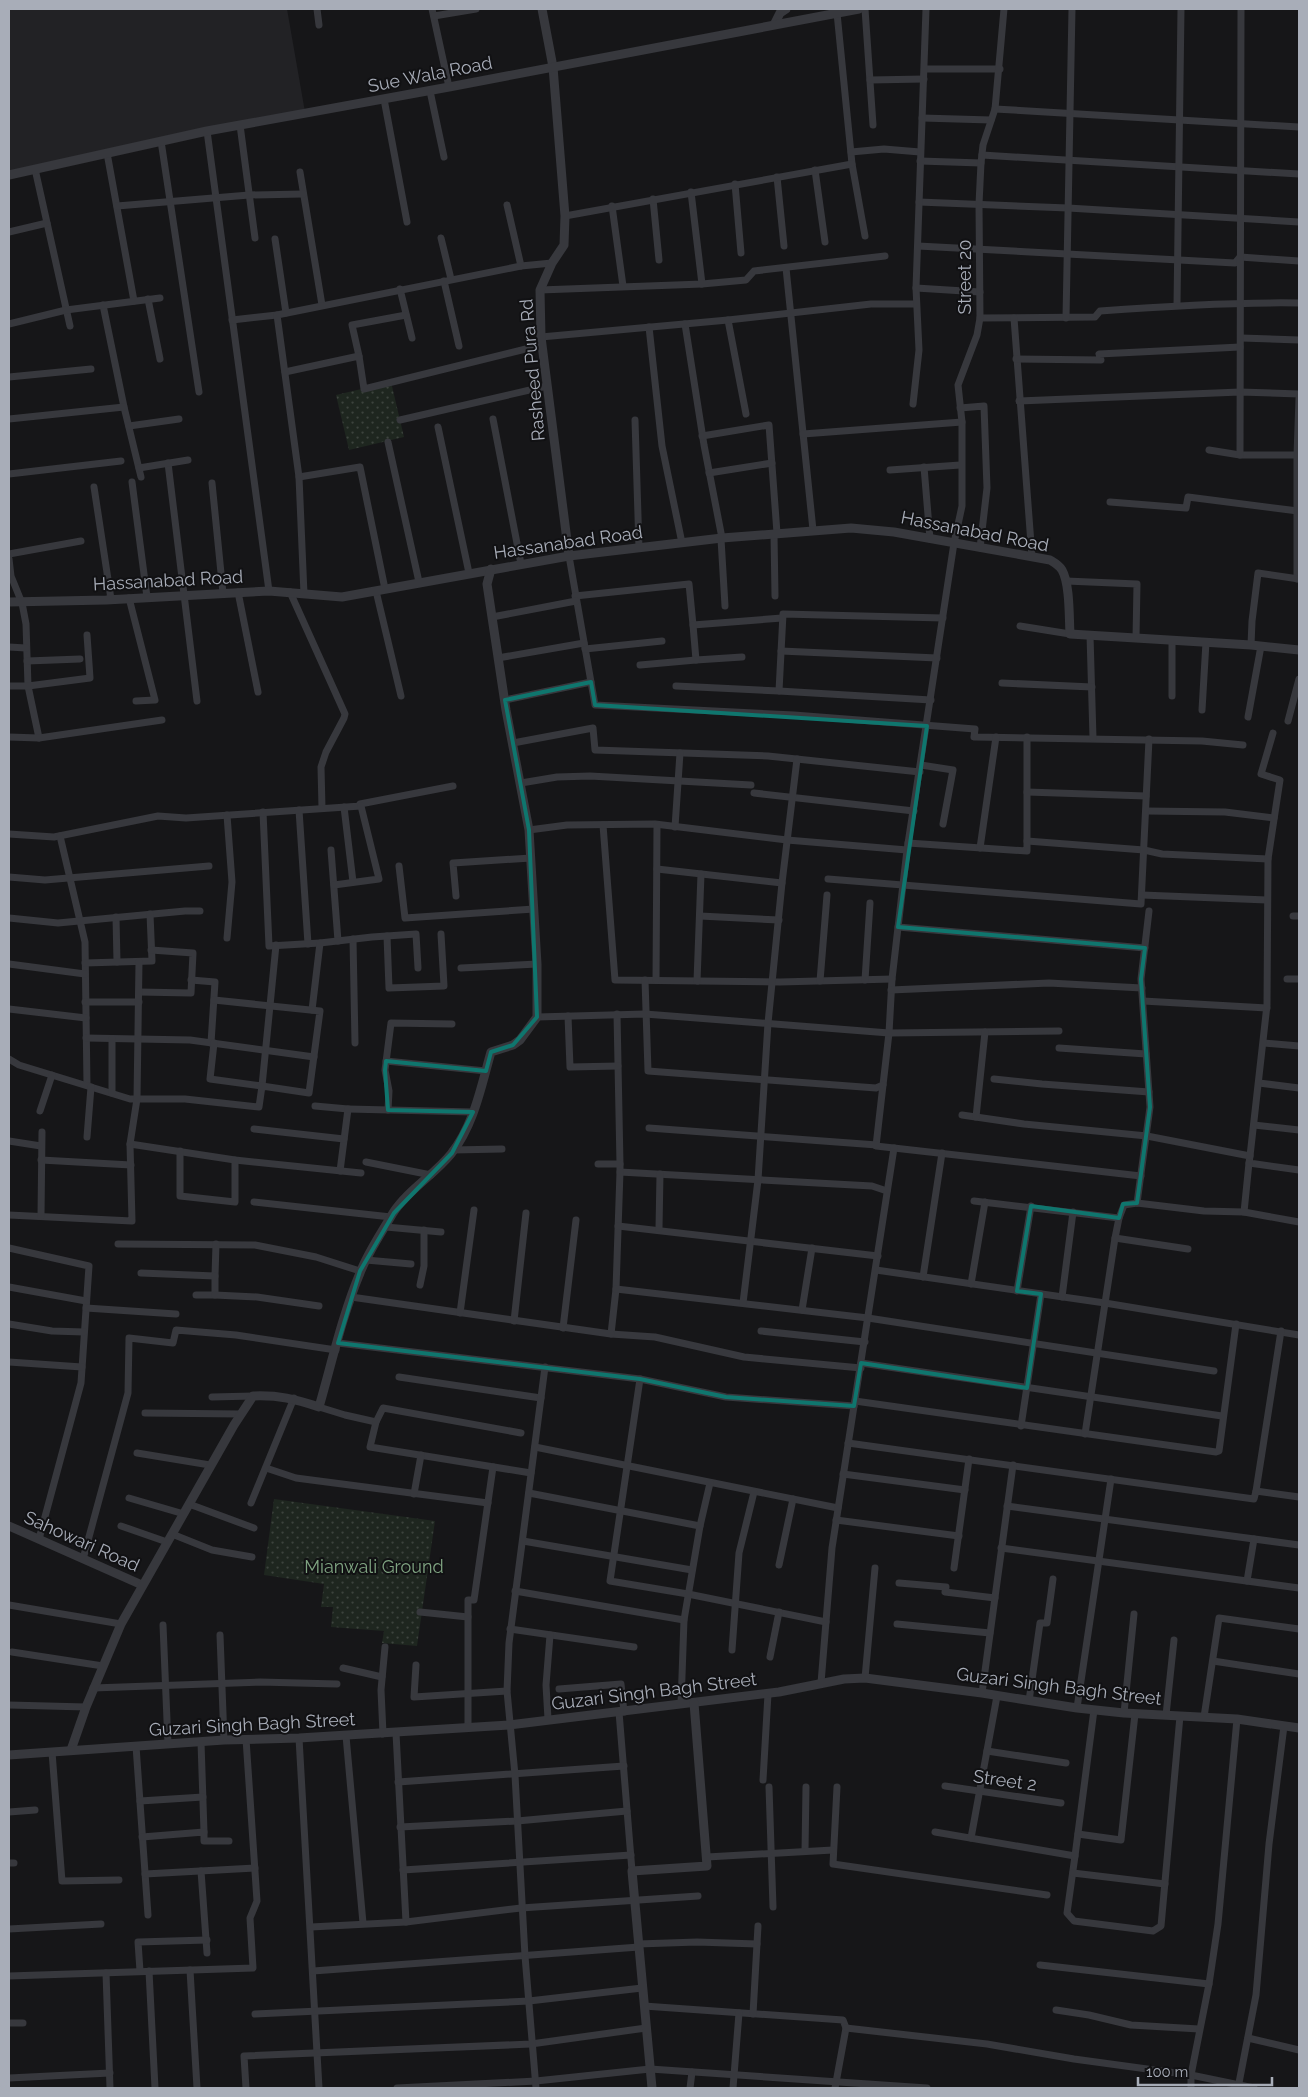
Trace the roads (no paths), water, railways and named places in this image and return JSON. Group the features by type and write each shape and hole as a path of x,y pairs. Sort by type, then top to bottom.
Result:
{"street":[{"path":"317,9 319,25"},
{"path":"450,87 433,12 476,9"},
{"name":"Rasheed Pura Rd","path":"542,9 553,67 565,216 564,245 552,263 540,290 541,341 568,556"},
{"path":"775,24 780,13 786,9"},
{"name":"Sue Wala Road","path":"9,175 207,131 430,91 859,9"},
{"path":"865,9 873,125"},
{"path":"913,404 919,350 916,288 926,9"},
{"name":"Street 20","path":"876,1145 889,1033 892,979 908,847 954,544 962,506 960,465 962,422 958,385 977,335 980,318 979,204 981,163 995,109 1004,9"},
{"path":"1066,318 1072,9"},
{"path":"1177,305 1181,9"},
{"path":"1240,455 1241,9"},
{"path":"837,13 852,164 865,236"},
{"path":"925,68 1000,69"},
{"path":"870,80 924,79"},
{"path":"430,91 444,156"},
{"path":"384,99 407,222"},
{"path":"995,109 1299,127"},
{"path":"922,118 991,120"},
{"path":"240,125 255,238"},
{"path":"207,131 269,591"},
{"path":"161,141 199,392"},
{"path":"851,152 884,149 920,152"},
{"path":"107,153 134,301"},
{"path":"982,155 1299,174"},
{"path":"920,161 981,163"},
{"path":"565,216 852,164"},
{"path":"35,169 70,326"},
{"path":"815,170 825,242"},
{"path":"300,172 322,305"},
{"path":"777,177 784,246"},
{"path":"735,184 741,253"},
{"path":"691,192 702,284"},
{"path":"117,206 249,195 303,194"},
{"path":"653,199 659,260"},
{"path":"919,202 1068,208 1299,222"},
{"path":"507,205 521,266"},
{"path":"612,206 624,286"},
{"path":"9,232 47,223"},
{"path":"441,238 459,346"},
{"path":"275,239 286,313"},
{"path":"918,246 1235,263 1240,257"},
{"path":"540,290 702,284 746,280 754,271 884,256"},
{"path":"1240,257 1299,261"},
{"path":"232,320 277,315 521,266 552,263"},
{"path":"786,268 813,530"},
{"path":"916,288 980,292"},
{"path":"400,289 412,338"},
{"path":"9,324 66,310 160,298"},
{"path":"148,299 160,359"},
{"path":"980,318 1095,317 1100,311 1240,302 1299,304"},
{"path":"406,315 352,325 364,389 541,341 871,304 916,304"},
{"path":"104,305 124,407 141,477"},
{"path":"277,315 298,477 304,594"},
{"path":"1014,318 1032,557"},
{"path":"728,320 746,414"},
{"path":"685,324 702,436 721,539 725,606"},
{"path":"649,328 662,446 682,543"},
{"path":"1241,338 1299,340"},
{"path":"1016,359 1101,360 1099,354 1240,346"},
{"path":"285,372 359,356"},
{"path":"9,377 91,369"},
{"path":"400,420 547,386"},
{"path":"1019,400 1240,392 1299,394"},
{"path":"1248,717 1256,645 1252,621 1258,573 1298,579 1297,456 1299,398"},
{"path":"960,408 984,406 987,488 980,548"},
{"path":"9,419 124,407"},
{"path":"129,426 179,419"},
{"path":"493,420 521,564"},
{"path":"635,420 639,548"},
{"path":"803,434 962,422"},
{"path":"702,436 769,425 775,534 775,596"},
{"path":"438,427 469,573"},
{"path":"388,442 420,582"},
{"path":"1209,450 1240,455 1297,456"},
{"path":"139,468 188,460"},
{"path":"9,474 122,461"},
{"path":"168,463 197,701"},
{"path":"709,474 772,464"},
{"path":"890,470 960,465"},
{"path":"298,477 360,467 380,590 401,696"},
{"path":"924,467 930,539"},
{"path":"132,482 148,597"},
{"path":"212,483 223,593"},
{"path":"94,487 111,599"},
{"path":"1110,502 1186,508 1188,497 1298,511"},
{"name":"Hassanabad Road","path":"9,602 269,591 342,597 568,556 721,539 851,528 894,532 1050,560 1058,564 1063,571 1066,581 1070,634"},
{"path":"9,554 81,541"},
{"path":"568,556 594,705 794,715 975,729 974,737 1148,739 1243,745"},
{"path":"9,559 11,576 22,602 26,624 28,686 39,738"},
{"path":"319,1407 351,1297 366,1260 391,1217 412,1190 431,1174 454,1150 474,1112 491,1052 513,1046 520,1040 537,1017 537,964 529,830 505,700 487,584 491,569"},
{"path":"1066,581 1136,584 1136,638"},
{"path":"492,618 576,598 690,584 696,660"},
{"path":"238,592 258,692"},
{"path":"290,592 345,714 326,752 321,767 322,808"},
{"path":"129,598 155,700 136,701"},
{"path":"779,691 782,614 943,618"},
{"path":"693,625 782,618"},
{"path":"1020,626 1070,634 1256,645 1299,650"},
{"path":"9,686 28,686 90,678 87,635"},
{"path":"1090,635 1093,738"},
{"path":"1172,640 1172,696"},
{"path":"498,658 584,646 662,641"},
{"path":"1202,710 1206,642"},
{"path":"9,647 26,648"},
{"path":"781,651 938,658"},
{"path":"640,665 742,657"},
{"path":"27,661 80,659"},
{"path":"1288,721 1299,679"},
{"path":"505,700 590,682"},
{"path":"1002,684 1092,686"},
{"path":"676,686 931,700"},
{"path":"9,737 39,738 162,720"},
{"path":"513,742 593,728 595,750 768,756 953,770 943,824"},
{"path":"1244,1212 1267,1008 1268,858 1280,780 1261,774 1273,734"},
{"path":"980,848 996,737"},
{"path":"529,830 567,825 657,825 787,840 1027,851 1028,737"},
{"path":"828,879 1141,904 1148,739"},
{"path":"675,827 680,753"},
{"path":"743,1303 758,1180 768,1023 797,759"},
{"path":"521,783 557,777 590,776 678,780 753,789 792,797 914,811"},
{"path":"9,834 54,837 158,816 186,818 361,806 360,804 453,786"},
{"path":"1027,792 1146,796"},
{"path":"334,885 379,879 361,806"},
{"path":"344,807 353,882"},
{"path":"298,810 308,944"},
{"path":"1146,811 1224,812 1274,818"},
{"path":"263,812 269,946 416,934 418,968"},
{"path":"227,814 232,882 227,938"},
{"path":"603,825 615,980 774,982 892,979"},
{"path":"656,980 657,825"},
{"path":"60,836 84,942 89,1086 88,1137"},
{"path":"1027,841 1144,850 1162,854 1268,858"},
{"path":"331,850 338,941"},
{"path":"456,896 453,863 531,858"},
{"path":"9,877 45,880 209,866"},
{"path":"399,866 405,918 534,909"},
{"path":"657,869 782,883"},
{"path":"697,981 702,874"},
{"path":"820,981 827,895"},
{"path":"1142,895 1267,900"},
{"path":"865,980 870,903"},
{"path":"9,918 58,923 200,911"},
{"path":"1137,1204 1150,1107 1142,988 1149,911"},
{"path":"85,963 152,961 150,914"},
{"path":"700,916 779,920"},
{"path":"116,917 117,962"},
{"path":"898,927 1145,948"},
{"path":"387,936 389,988 444,986 441,934"},
{"path":"353,939 355,1043"},
{"path":"312,1010 320,943"},
{"path":"9,1059 19,1065 130,1099 185,1099 259,1107 276,945"},
{"path":"139,992 191,993 193,953 151,950"},
{"path":"9,1215 132,1221 130,1144 137,1099 139,962"},
{"path":"9,964 85,974"},
{"path":"462,968 537,964"},
{"path":"1287,979 1299,979"},
{"path":"191,980 215,982 214,1000 213,1043 210,1079 309,1094 320,1011 214,1000"},
{"path":"645,980 648,1072 876,1088 883,1085"},
{"path":"891,990 1049,983 1142,988"},
{"path":"1143,1001 1267,1008"},
{"path":"85,1002 139,1002"},
{"path":"9,1008 86,1018"},
{"path":"612,1334 616,1289 620,1168 617,1014"},
{"path":"537,1017 646,1014 889,1033 1059,1031"},
{"path":"568,1016 570,1067 618,1066"},
{"path":"388,1110 385,1070 391,1023 452,1024"},
{"path":"976,1117 985,1032"},
{"path":"86,1038 190,1040 314,1057"},
{"path":"112,1039 112,1093"},
{"path":"1264,1043 1299,1046"},
{"path":"1059,1048 1146,1054"},
{"path":"386,1061 486,1071"},
{"path":"40,1112 52,1075"},
{"path":"994,1079 1149,1092"},
{"path":"1259,1083 1299,1088"},
{"path":"315,1106 348,1109 474,1112"},
{"path":"340,1171 348,1109"},
{"path":"962,1115 1024,1124 1147,1136 1299,1170"},
{"path":"1254,1125 1299,1130"},
{"path":"649,1128 876,1145 1141,1176"},
{"path":"254,1129 344,1139"},
{"path":"41,1216 42,1132"},
{"path":"9,1141 41,1146"},
{"path":"130,1144 235,1160 361,1173"},
{"path":"822,1683 832,1548 894,1148"},
{"path":"454,1150 502,1149"},
{"path":"180,1151 180,1196 235,1202 235,1160"},
{"path":"923,1277 942,1153"},
{"path":"41,1160 130,1165"},
{"path":"366,1162 431,1174"},
{"path":"598,1164 660,1174 872,1186 887,1191"},
{"path":"658,1228 660,1174"},
{"path":"974,1201 1031,1206 1119,1218"},
{"path":"254,1202 391,1217"},
{"path":"971,1284 985,1202"},
{"path":"1085,1434 1115,1238 1124,1205 1137,1204 1204,1211 1244,1212 1299,1222"},
{"path":"1018,1291 1031,1206"},
{"path":"460,1313 474,1210"},
{"path":"1062,1297 1073,1212"},
{"path":"514,1321 526,1213"},
{"path":"563,1328 576,1220"},
{"path":"618,1226 878,1256"},
{"path":"386,1227 441,1232"},
{"path":"420,1285 424,1266 424,1230"},
{"path":"1115,1238 1188,1249"},
{"path":"118,1244 216,1244 263,1247 316,1257 360,1271"},
{"path":"215,1295 216,1244"},
{"path":"9,1248 89,1266 81,1383 38,1539"},
{"path":"802,1310 812,1248"},
{"path":"366,1260 410,1264"},
{"path":"876,1270 1105,1303 1299,1335"},
{"path":"141,1272 215,1276"},
{"path":"9,1287 86,1305 176,1314"},
{"path":"616,1289 868,1318 1214,1371"},
{"path":"1021,1426 1041,1294"},
{"path":"196,1295 257,1297 319,1306"},
{"path":"351,1297 563,1328 655,1337 744,1357 861,1366 1222,1416"},
{"path":"9,1324 52,1331 84,1332"},
{"path":"83,1558 128,1393 129,1338 173,1343 176,1330 337,1346 640,1379 726,1397 854,1404 1216,1452 1219,1451 1222,1416 1236,1324"},
{"path":"761,1331 865,1342"},
{"path":"848,1443 1254,1500 1281,1331"},
{"path":"9,1362 82,1367"},
{"path":"536,2085 524,1956 520,1863 507,1691 510,1629 545,1368"},
{"path":"398,1377 542,1398"},
{"path":"640,1379 610,1581 688,1594 826,1622"},
{"path":"212,1397 275,1395 294,1398 345,1415 376,1422"},
{"path":"71,1750 93,1688 121,1624 210,1465 253,1396"},
{"path":"251,1504 294,1398"},
{"path":"521,1434 383,1408 376,1422 370,1447 532,1473"},
{"path":"145,1413 241,1414"},
{"path":"535,1447 838,1508"},
{"path":"137,1453 210,1465"},
{"path":"414,1494 420,1455"},
{"path":"954,1568 969,1459"},
{"path":"982,1693 1013,1465"},
{"path":"468,1727 468,1600 474,1600 493,1467"},
{"path":"266,1468 296,1478 488,1503"},
{"path":"843,1474 965,1490"},
{"path":"1076,1708 1110,1479"},
{"path":"681,1704 684,1620 700,1526 710,1483"},
{"path":"1256,1491 1299,1497"},
{"path":"732,1650 739,1553 754,1492"},
{"path":"529,1493 700,1526"},
{"path":"129,1498 184,1514"},
{"path":"780,1565 793,1499"},
{"path":"189,1504 254,1528"},
{"path":"1007,1506 1299,1545"},
{"path":"836,1520 959,1536"},
{"name":"Sahowari Road","path":"9,1526 142,1585"},
{"path":"122,1526 167,1542"},
{"path":"172,1534 212,1550 252,1558"},
{"path":"1247,1581 1254,1539"},
{"path":"522,1541 692,1570"},
{"path":"1001,1548 1299,1588"},
{"path":"865,1678 875,1568"},
{"path":"1029,1701 1040,1623 1047,1623 1053,1579"},
{"path":"899,1583 946,1587 945,1592 995,1598"},
{"path":"515,1590 684,1620"},
{"path":"9,1605 121,1624"},
{"path":"420,1612 468,1617"},
{"path":"770,1656 779,1612"},
{"path":"1124,1713 1134,1614"},
{"path":"1204,1717 1219,1618 1299,1629"},
{"path":"897,1624 990,1633"},
{"path":"163,1625 168,1744"},
{"path":"510,1629 634,1647"},
{"path":"220,1634 224,1740"},
{"path":"548,1719 546,1685 550,1635"},
{"path":"1166,1715 1174,1640"},
{"path":"383,1734 382,1677 385,1647"},
{"path":"12,1652 103,1666"},
{"path":"1213,1661 1299,1674"},
{"path":"416,1665 414,1697 507,1691"},
{"path":"343,1668 382,1677"},
{"name":"Guzari Singh Bagh Street","path":"9,1755 224,1740 346,1736 509,1725 768,1694 844,1678 865,1678 1094,1710 1237,1719 1299,1728"},
{"path":"93,1688 260,1682 337,1684"},
{"path":"559,1689 621,1684 627,1811 652,2088"},
{"path":"763,1780 768,1694"},
{"path":"971,1838 997,1696"},
{"path":"632,1871 706,1867 707,1857 694,1703"},
{"path":"9,1705 86,1708"},
{"path":"1094,1710 1067,1913 1074,1921 1153,1931 1161,1926 1180,1716"},
{"path":"1078,1834 1121,1840 1135,1714"},
{"path":"1191,2088 1191,2075 1209,1984 1225,1866 1237,1719"},
{"path":"1238,2087 1256,1995 1269,1844 1284,1726"},
{"path":"396,1733 406,1922"},
{"path":"346,1736 363,1923"},
{"path":"299,1738 319,2088"},
{"path":"9,1976 253,1968 250,1918 257,1901 246,1739"},
{"path":"201,1742 204,1841 229,1840"},
{"path":"136,1746 148,1915"},
{"path":"987,1751 1066,1763"},
{"path":"52,1752 62,1881 119,1880"},
{"path":"398,1782 624,1766"},
{"name":"Street 2","path":"945,1786 1062,1803"},
{"path":"769,1787 773,1907"},
{"path":"805,1852 806,1787"},
{"path":"837,1787 833,1864 1047,1895"},
{"path":"140,1801 203,1797"},
{"path":"9,1812 35,1810"},
{"path":"400,1827 517,1821 627,1811"},
{"path":"142,1837 204,1832"},
{"path":"935,1832 1075,1856"},
{"path":"707,1857 833,1850"},
{"path":"403,1870 631,1855"},
{"path":"145,1874 254,1868"},
{"path":"201,1871 207,1953"},
{"path":"1073,1873 1165,1884"},
{"path":"311,1927 406,1922 521,1908 698,1896"},
{"path":"9,1929 101,1924"},
{"path":"752,2014 758,1926"},
{"path":"140,1971 138,1942 206,1940"},
{"path":"313,1971 524,1956 638,1945 696,1942 757,1944"},
{"path":"1040,1964 1209,1984"},
{"path":"190,1970 197,2088"},
{"path":"149,1971 155,2088"},
{"path":"106,1972 110,2088"},
{"path":"255,2014 316,2013 529,2002 642,1988"},
{"path":"644,2006 843,2020 846,2028 836,2085"},
{"path":"1056,2010 1089,2015 1131,2025 1199,2029"},
{"path":"733,2088 738,2012"},
{"path":"9,2023 23,2022"},
{"path":"246,2088 244,2056 531,2044 646,2028"},
{"path":"846,2028 987,2044 1074,2059 1191,2075 1238,2087 1254,2088"},
{"path":"1248,2038 1299,2050"},
{"path":"396,2088 536,2085 650,2069 734,2074 836,2085 927,2088"},
{"path":"690,2088 692,2072"},
{"path":"9,2078 110,2073"}],"park label":[{"name":"Mianwali Ground","path":"374,1566"}]}
